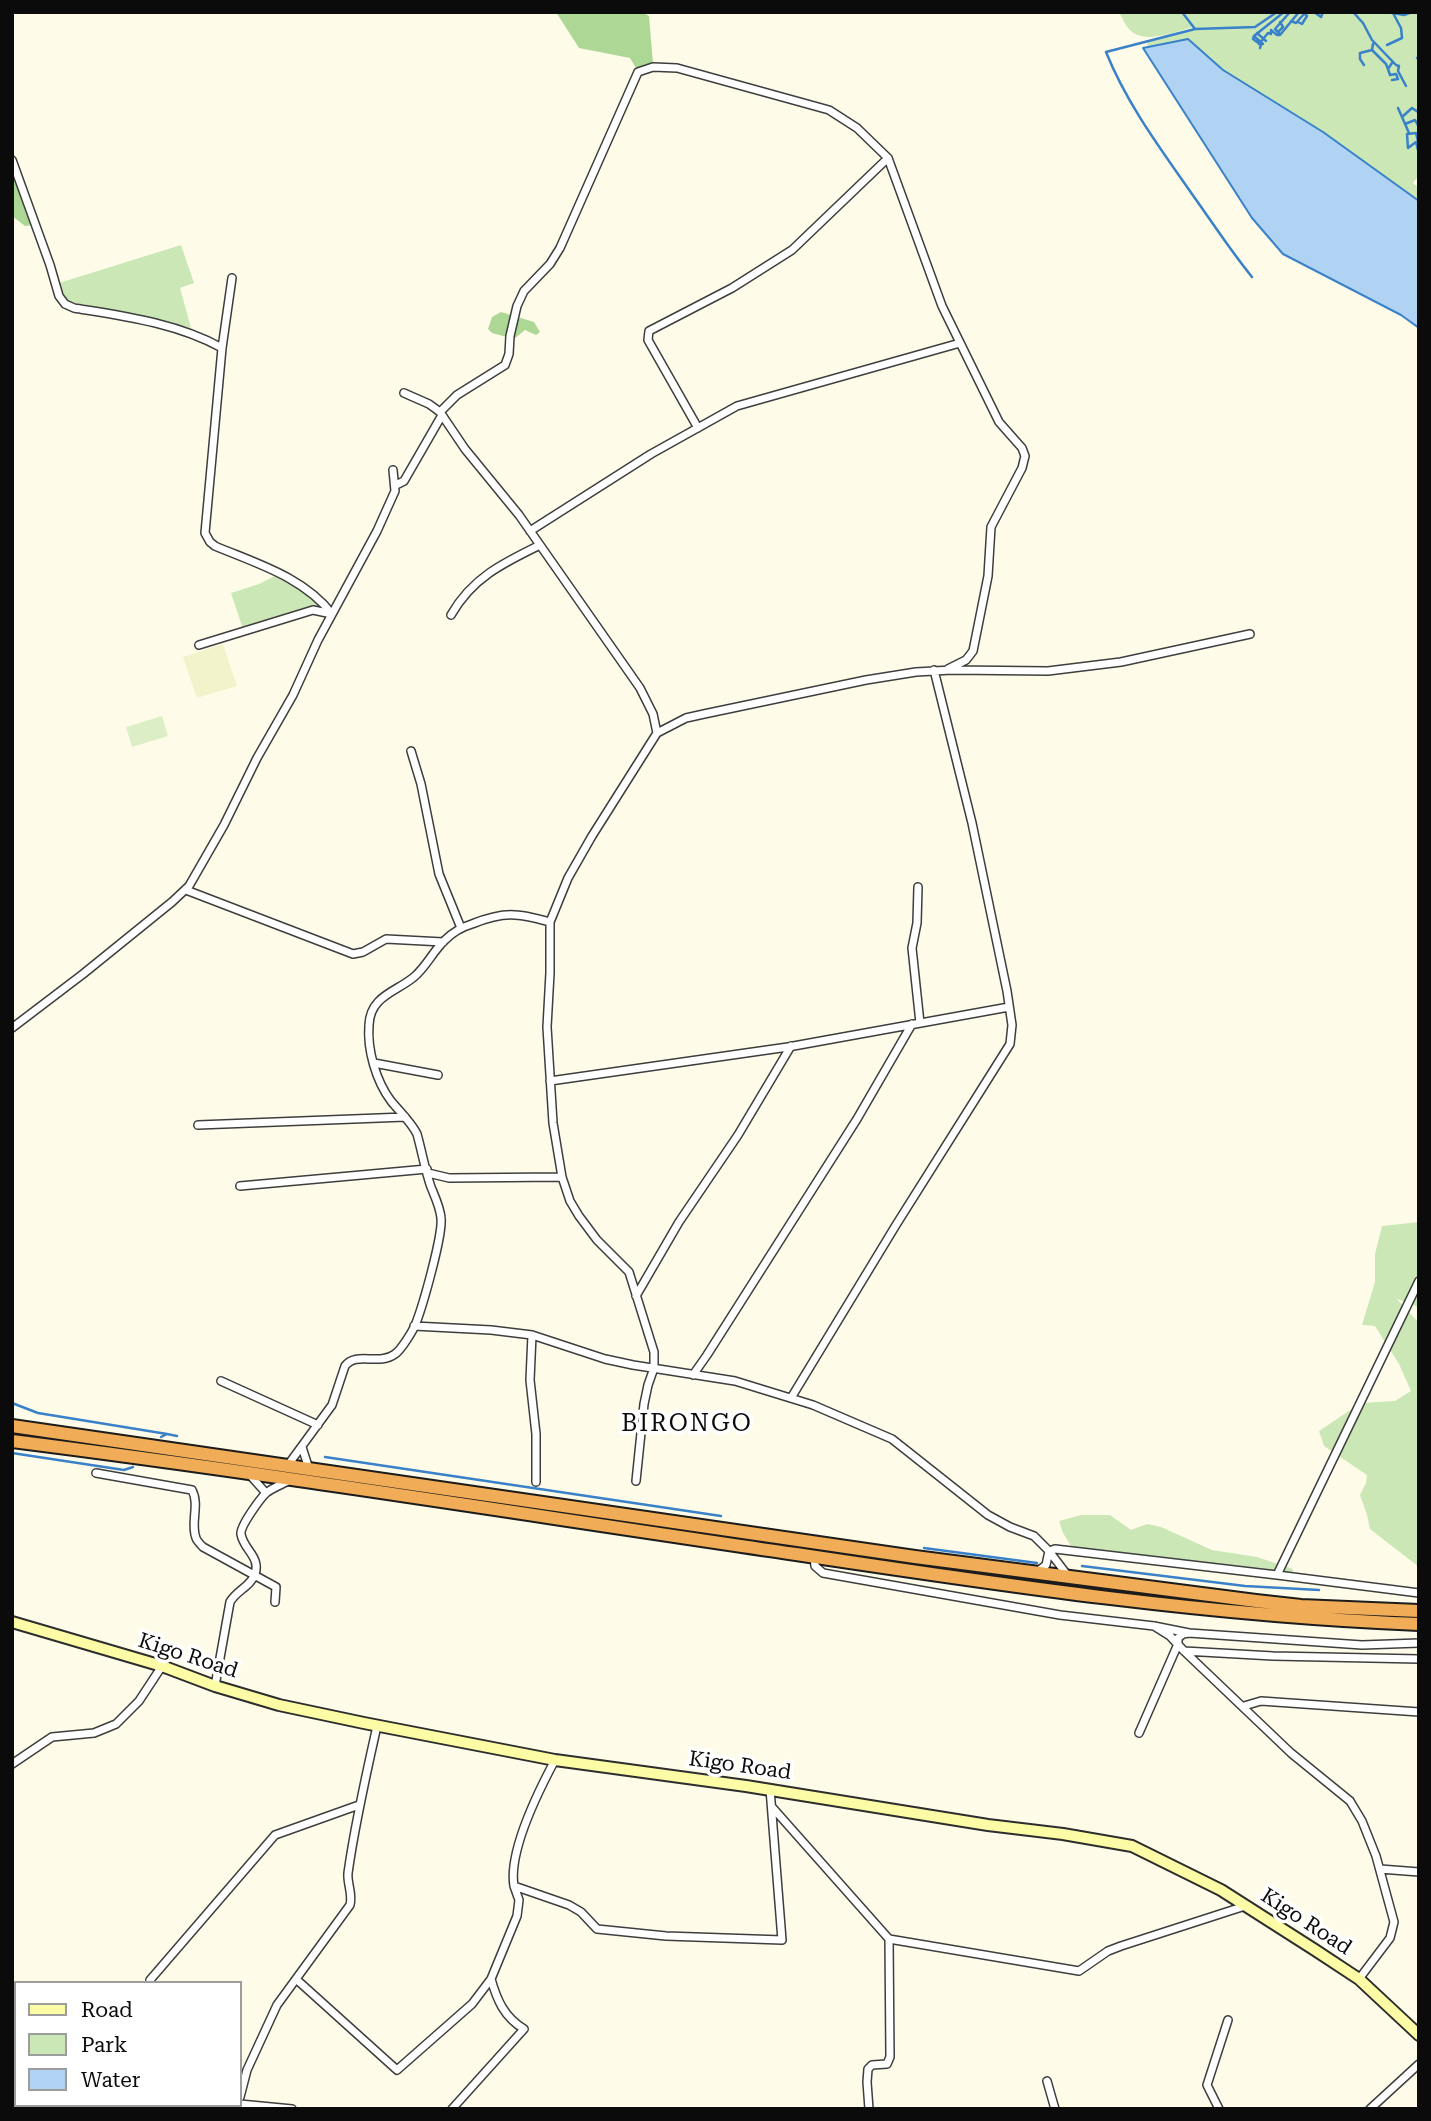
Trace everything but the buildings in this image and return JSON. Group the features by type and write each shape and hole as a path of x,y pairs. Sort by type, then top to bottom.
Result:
{"highway":[{"path":"12,1426 1035,1573 1301,1606 1419,1611"},
{"path":"12,1441 1023,1588 1198,1608 1357,1622 1419,1624"}],"street":[{"path":"396,485 404,481 441,413 457,395 505,365 517,306 524,291 550,264 560,248 638,72 662,66 677,68 829,110 857,128 888,158 942,306 999,422 1022,448 1025,456 1022,468 991,527 988,576 974,651 966,660 947,670"},
{"path":"698,428 648,341 649,331 732,288 792,250 888,158"},
{"path":"12,160 59,296 65,304 160,325 203,338 222,348"},
{"path":"232,278 222,348 205,533 209,542 215,546 245,557 303,588 324,603 332,614"},
{"path":"530,531 651,454 737,406 960,343"},
{"path":"404,393 429,404 441,413 465,449 530,531 640,688 653,714 657,733"},
{"path":"12,1028 186,890 224,825 377,531 393,498 396,485 393,470"},
{"path":"451,615 468,589 494,569 540,545"},
{"path":"199,645 313,610 332,614"},
{"path":"636,1481 646,1392 654,1368 654,1352 629,1272 597,1240 579,1216 570,1201 562,1177 554,1123 547,1027 550,922 568,878 592,835 657,733 686,718 866,680 934,670 1059,670 1121,662 1250,634"},
{"path":"791,1398 1010,1044 1012,1025 1009,1007 972,823 934,670"},
{"path":"411,751 421,784 439,874 461,928"},
{"path":"693,1375 916,1023 912,948 917,923 918,887"},
{"path":"186,890 353,954 363,952 386,939 443,942"},
{"path":"287,1466 334,1400 349,1361 355,1358 389,1358 397,1353 414,1326 441,1231 440,1210 418,1135 383,1088 374,1063 369,1019 384,995 412,979 443,942 461,928 496,915 515,914 550,922"},
{"path":"550,1081 791,1046 1009,1007"},
{"path":"636,1296 791,1046"},
{"path":"374,1063 439,1075"},
{"path":"198,1125 405,1116"},
{"path":"240,1186 427,1171 449,1178 562,1177"},
{"path":"1277,1575 1419,1281"},
{"path":"414,1326 491,1329 532,1335 605,1359 736,1381 791,1398 892,1439 988,1515 1034,1536 1069,1577"},
{"path":"532,1335 530,1380 537,1434 536,1482"},
{"path":"221,1381 318,1425"},
{"path":"302,1447 309,1469"},
{"path":"96,1473 192,1490 196,1507 195,1536 203,1547 276,1587 275,1602"},
{"path":"249,1474 266,1493"},
{"path":"215,1686 230,1602 254,1576 256,1561 243,1540 241,1531 244,1522 266,1493 290,1480"},
{"path":"1049,1551 1055,1549 1419,1593"},
{"path":"1035,1573 1046,1565 1049,1551"},
{"path":"814,1557 816,1566 823,1573 1048,1613 1189,1633 1362,1645 1419,1643"},
{"name":"Kigo Road","path":"12,1622 162,1666 215,1686 279,1705 377,1726 555,1760 1122,1843 1221,1890 1359,1979 1419,2035"},
{"path":"1154,1626 1170,1636 1291,1753 1350,1801 1363,1821 1380,1869 1392,1912 1393,1927 1390,1938 1359,1979"},
{"path":"1139,1733 1178,1644 1178,1638 1189,1633"},
{"path":"1184,1651 1419,1659"},
{"path":"12,1764 52,1737 94,1733 116,1724 139,1700 162,1666"},
{"path":"1244,1706 1262,1701 1419,1712"},
{"path":"242,2089 247,2070 277,2005 350,1905 352,1899 348,1876 359,1805 377,1726"},
{"path":"296,1979 397,2070 472,2004 491,1979 517,1916 519,1900 514,1885 514,1872 521,1839 555,1760"},
{"path":"514,1885 569,1905 581,1912 597,1929 666,1936 782,1940 770,1790"},
{"path":"150,1980 275,1835 359,1805"},
{"path":"771,1805 889,1940 1079,1971 1108,1951 1146,1936 1245,1906"},
{"path":"1380,1869 1419,1872"},
{"path":"869,2109 868,2069 872,2065 887,2064 890,2057 889,1940"},
{"path":"452,2109 524,2029 513,2022 502,2009 491,1979"},
{"path":"1219,2109 1207,2085 1228,2020"},
{"path":"1370,2109 1419,2064"},
{"path":"1047,2081 1055,2109"},
{"path":"242,2106 292,2109"}],"green space":[{"path":"556,12 642,12 649,16 653,64 636,68 630,58 579,48"},
{"path":"1119,12 1419,12 1419,175 1413,183 1419,188 1419,201 1323,132 1223,70 1188,40 1148,48 1147,41 1194,29 1193,27 1159,36 1142,36 1128,28"},
{"path":"12,172 33,225 25,226 12,216"},
{"path":"181,245 194,283 180,288 191,328 65,301 59,283"},
{"path":"501,312 534,322 540,332 536,335 525,330 514,339 492,333 488,329 492,317"},
{"path":"277,575 304,591 324,608 310,608 243,629 231,593"},
{"path":"223,644 237,686 197,698 183,657"},
{"path":"162,716 168,736 132,747 126,727"},
{"path":"1419,1222 1419,1307 1397,1299 1419,1323 1419,1567 1370,1529 1360,1495 1367,1475 1324,1446 1319,1431 1361,1403 1395,1401 1411,1391 1399,1364 1375,1326 1362,1325 1375,1282 1375,1254 1382,1226"},
{"path":"1081,1515 1110,1515 1131,1530 1147,1524 1161,1527 1212,1550 1257,1557 1293,1569 1292,1576 1073,1549 1059,1521"}],"water":[{"path":"1188,39 1223,70 1323,132 1419,201 1419,328 1401,315 1283,254 1252,218 1143,48"}],"waterway":[{"path":"1182,12 1195,29 1255,27 1277,12"},
{"path":"1260,48 1261,45 1253,39 1254,36 1284,12"},
{"path":"1259,44 1268,33 1271,34 1271,30 1277,35 1279,33 1275,29 1290,12"},
{"path":"1277,35 1280,35 1299,12"},
{"path":"1314,12 1321,17 1323,12"},
{"path":"1353,12 1372,40 1399,66 1398,71 1406,86"},
{"path":"1387,12 1404,15 1412,12"},
{"path":"1298,22 1302,24 1307,16 1304,13"},
{"path":"1387,45 1402,38 1401,28 1393,13"},
{"path":"1291,21 1296,23 1304,14"},
{"path":"1278,32 1283,27 1280,22"},
{"path":"1195,29 1106,52 1145,125 1252,277"},
{"path":"1257,33 1266,41"},
{"path":"1254,36 1263,44"},
{"path":"1364,65 1360,53 1372,50 1373,44"},
{"path":"1372,50 1388,69"},
{"path":"1392,63 1388,69 1390,75 1396,74 1398,79 1392,80"},
{"path":"1398,108 1402,117"},
{"path":"1409,133 1402,117 1412,108 1418,112"},
{"path":"1405,124 1415,120 1419,127"},
{"path":"1418,141 1416,133 1407,134 1408,148 1416,142 1419,154"},
{"path":"12,1403 38,1413 167,1434"},
{"path":"161,1437 167,1434 177,1436"},
{"path":"12,1453 124,1470 133,1467"},
{"path":"325,1457 721,1516"},
{"path":"924,1548 1037,1563"},
{"path":"1082,1566 1245,1586 1319,1590"}],"district":[{"name":"BIRONGO","path":"687,1424"}]}
